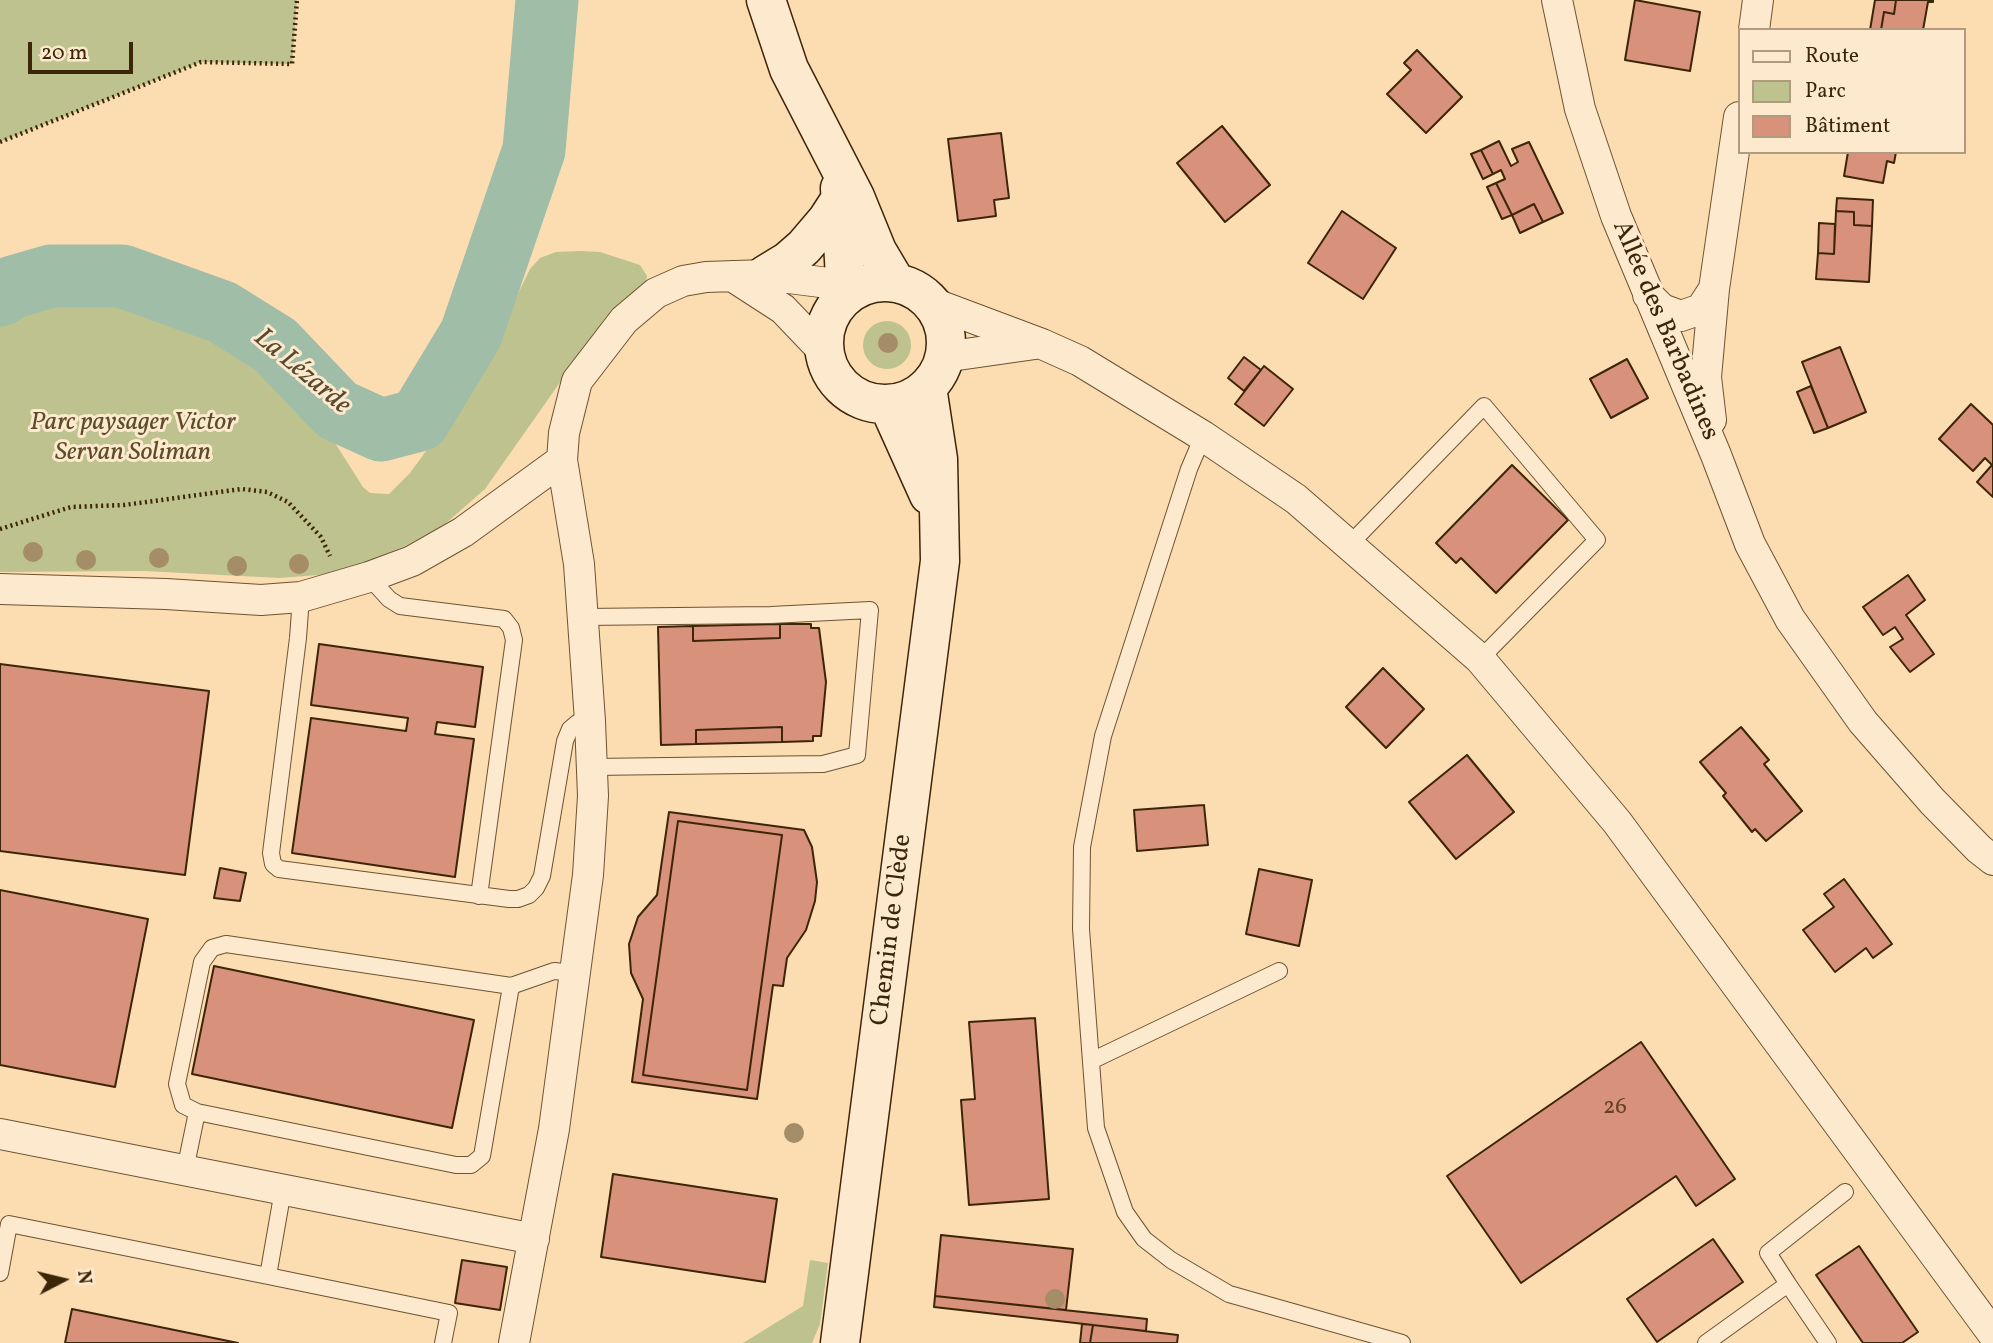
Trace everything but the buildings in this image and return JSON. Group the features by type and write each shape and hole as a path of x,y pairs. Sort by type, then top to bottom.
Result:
{"main road":[{"path":"766,0 789,69 840,184 877,251 862,288 835,307 828,321 825,353 828,365 842,386 863,400 888,404 914,397 935,372 946,342 943,328 930,302 914,290 862,288"},
{"path":"748,276 788,261 804,247 827,220 840,184"},
{"path":"840,184 862,288"},
{"name":"Chemin de Clède","path":"840,1343 938,585 940,561 935,372"},
{"name":"Chemin de Clède","path":"888,404 939,517"}],"street":[{"name":"Allée des Barbadines","path":"1557,0 1580,109 1616,216 1716,455"},
{"path":"1754,28 1759,0"},
{"name":"Allée des Barbadines","path":"1716,455 1706,377 1714,289 1738,124"},
{"path":"514,1343 554,1129 588,875 593,796 590,721 579,564 562,460 564,433 577,381 624,320 656,293 683,281 748,276 862,288"},
{"path":"748,276 808,332 825,353"},
{"path":"1648,295 1662,309 1681,316 1701,309 1714,289"},
{"path":"930,302 1080,361 1203,436 1296,499 1479,659 1617,822 1993,1334"},
{"path":"935,372 982,350 1042,344"},
{"path":"1716,455 1750,544 1790,620 1863,722 1942,810 1993,860"},
{"path":"0,589 261,600 300,597 412,561 463,532 562,460"},
{"path":"0,1133 534,1239"}],"lane":[{"path":"1350,544 1484,406 1597,540 1479,659"},
{"path":"1203,436 1184,482 1103,736 1082,846 1081,929 1096,1128 1125,1212 1144,1239 1171,1260 1229,1294 1402,1343"},
{"path":"356,581 400,606 504,619 511,628 514,640 479,896"},
{"path":"300,597 298,638 271,853 273,864 279,869 518,899 536,888 542,876 565,741 570,729 577,723 590,721"},
{"path":"583,617 771,615 870,610 857,755 822,764 592,767"},
{"path":"511,986 482,1156 471,1166 197,1112 183,1105 177,1083 202,962 212,948 226,944 511,986 554,971 575,972"},
{"path":"1091,1060 1279,971"},
{"path":"185,1170 197,1112"},
{"path":"268,1276 283,1190"},
{"path":"1828,1343 1768,1253 1846,1192"},
{"path":"0,1273 5,1224 449,1313 443,1343"},
{"path":"1706,1343 1788,1284"}],"path":[{"path":"0,142 201,62 292,64 297,0"},
{"path":"0,529 71,508 124,505 242,489 267,492 288,502 321,537 356,581"}],"green space":[{"path":"0,0 297,0 292,64 201,62 0,142"},
{"name":"Parc paysager Victor Servan Soliman","path":"556,252 600,252 640,265 647,276 646,283 606,317 485,489 445,524 405,546 330,574 280,578 144,571 0,572 0,321 19,307 55,294 91,292 138,298 218,332 254,354 288,384 328,432 363,487 370,493 389,494 410,473 472,388 530,269 540,258"},
{"path":"887,321 904,328 911,345 904,362 887,369 870,362 863,345 870,328"},
{"path":"810,1260 828,1263 820,1324 812,1343 743,1343 803,1306"}],"waterway":[{"name":"La Lézarde","path":"0,295 13,287 51,276 122,276 222,312 275,345 337,410 381,430 419,420 471,334 534,150 547,0"}]}
